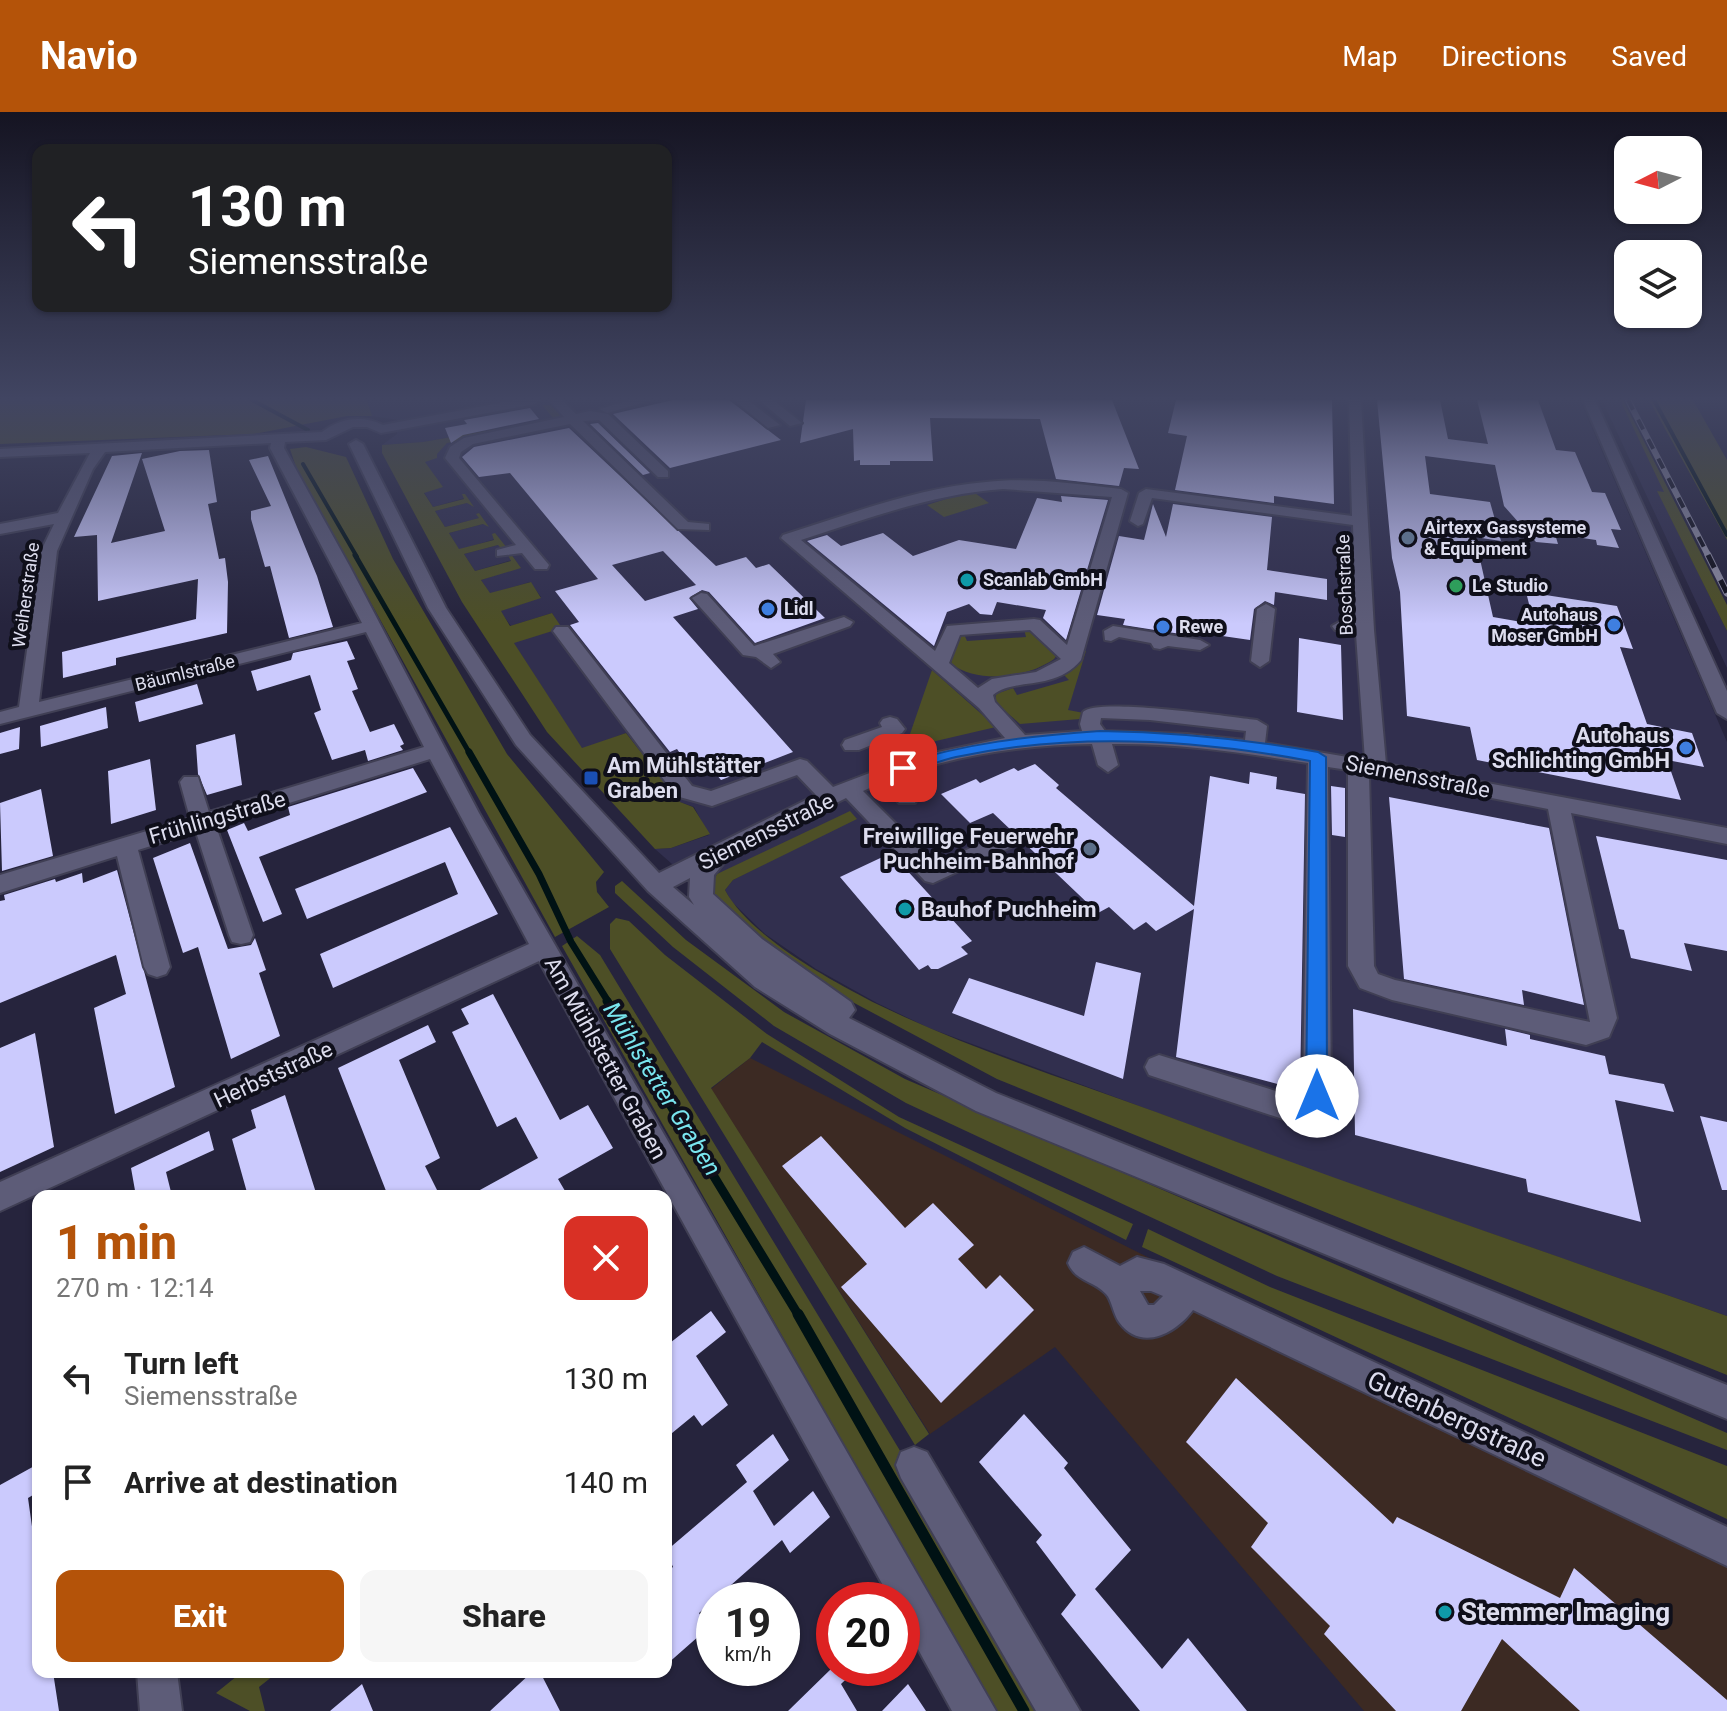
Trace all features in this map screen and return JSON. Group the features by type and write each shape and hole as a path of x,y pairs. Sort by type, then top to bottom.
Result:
{"street":[{"name":"Weiherstraße","path":"28,711 38,654 47,562 56,531 83,475"},
{"name":"Am Mühlstetter Graben","path":"292,475 435,751 975,1711"},
{"path":"371,475 437,608 523,740 656,885 764,980 839,1026 986,1102 1727,1402"},
{"path":"466,475 541,565"},
{"path":"639,475 680,512 684,526 703,527"},
{"name":"Boschstraße","path":"1358,475 1367,767 1361,966 1369,981 1392,990 1586,1034 1600,1029 1604,1018 1558,803"},
{"path":"1622,475 1727,713"},
{"path":"938,666 965,678 998,683 1031,680 1054,673 1072,660 1121,493 1055,485 987,486 950,491 789,538 938,666 986,704 1020,742"},
{"path":"458,491 476,487"},
{"path":"1138,521 1146,493 1361,540"},
{"path":"472,511 491,506"},
{"path":"0,529 64,517"},
{"path":"1263,522 1361,540"},
{"path":"487,532 509,527"},
{"path":"503,553 526,547"},
{"path":"701,598 749,651 766,657 809,642 844,622"},
{"path":"1260,661 1266,609"},
{"path":"938,666 953,630 1034,624 1072,660"},
{"name":"Bäumlstraße","path":"0,718 370,626"},
{"path":"1341,626 1365,630"},
{"path":"562,631 684,791 712,799 800,766 841,794 933,875 1003,841"},
{"path":"1111,636 1113,631 1160,641 1200,645"},
{"path":"986,704 983,694 998,683"},
{"path":"852,745 893,726 921,762"},
{"path":"1097,736 1108,765"},
{"name":"Siemensstraße","path":"656,885 841,794 921,762 952,753 1020,742 1097,736 1169,737 1255,745 1727,836"},
{"name":"Frühlingstraße","path":"0,884 435,751"},
{"path":"1159,1067 1292,1109 1305,1109 1317,1096 1318,757"},
{"path":"885,775 907,798"},
{"path":"191,782 197,812 203,821 241,935"},
{"path":"125,844 157,967"},
{"path":"725,851 705,866 700,880 701,897 753,946 829,1002 986,1102"},
{"name":"Herbststraße","path":"38,1189 544,948"},
{"name":"Herbststraße","path":"0,1197 32,1190"},
{"path":"1084,1263 1124,1286 1123,1297 1130,1311 1152,1322 1165,1317 1187,1291"},
{"name":"Gutenbergstraße","path":"1124,1286 1130,1276 1145,1273 1187,1291 1727,1547"},
{"path":"914,1465 1059,1711"},
{"path":"158,1678 161,1711"}],"shaded area":[{"path":"425,475 1612,475 1727,742 1727,1316 1335,1179 929,1028 816,969 765,934 732,902 725,890 733,880 784,854 717,874 714,901 655,849 671,848 709,835 694,807 680,802 626,733 582,749 513,642 561,628 552,613 511,626 500,611 541,597 530,582 490,594 481,580 520,567 511,554 512,560 475,571 464,554 498,545 495,539 459,550 449,533 483,524 480,518 445,527 435,511 467,503 465,498 433,507 424,492"},
{"path":"1637,475 1656,475 1665,492 1658,492 1727,631 1727,668"},
{"path":"750,1058 1727,1547 1727,1711 1364,1711 1055,1347 930,1434 711,1089"}],"green space":[{"path":"300,475 354,475 393,559 507,754 604,872 596,882 597,892 609,907 555,937"},
{"path":"394,475 434,475 443,487 424,493 433,507 464,499 462,494 465,494 474,507 467,503 435,511 445,527 479,518 476,514 479,513 489,527 483,524 449,533 459,549 494,540 492,534 495,533 507,548 503,550 498,545 464,554 475,571 511,561 508,555 511,554 521,568 481,580 490,593 531,582 541,598 501,611 510,626 552,613 562,628 514,643 582,748 626,733 680,802 693,807 710,834 671,848 655,849 547,732 462,602"},
{"path":"1656,475 1661,475 1727,605 1727,631 1657,491 1664,492"},
{"path":"1691,475 1727,475 1727,540"},
{"path":"972,491 989,503 944,517 927,505"},
{"path":"1024,629 1032,631 1057,655 1054,659 1030,671 1003,676 975,674 951,664 956,636 964,634 967,641 1026,637"},
{"path":"1080,650 1086,651 1068,710 1084,713 1080,719 1020,724 995,702 996,694 1013,688 1017,695 1069,680 1062,673"},
{"path":"932,670 996,727 923,744 910,734"},
{"path":"850,811 857,819 733,880 725,890 753,924 794,956 879,1005 981,1049 1727,1316 1727,1375 997,1079 843,997 779,956 714,901 710,888 717,874"},
{"path":"622,881 686,940 784,1012 905,1079 1727,1433 1727,1450 1277,1276 906,1103 774,1026 673,947 615,893 615,886"},
{"path":"616,918 629,921 665,955 767,1034 899,1117 1133,1224 1126,1240 905,1128 762,1042 750,1058 711,1088 929,1434 915,1445 610,949 610,924"},
{"path":"577,936 600,955 902,1454 1050,1711 994,1711 562,946"},
{"path":"1148,1229 1270,1287 1727,1466 1727,1519 1142,1247"},
{"path":"235,1678 270,1678 259,1687 265,1711 250,1711 216,1693"}],"building":[{"path":"103,475 135,475 111,543 165,531 147,475 213,475 217,502 208,504 219,559 225,558 227,633 116,658 116,665 63,678 62,652 196,619 198,579 98,601 97,535 74,537"},
{"path":"256,475 276,475 317,576 333,627 289,638 270,566 265,567 251,519 251,511 271,506"},
{"path":"511,475 619,475 716,566 746,557 756,568 769,564 825,618 755,643 709,592 702,590 689,598 698,609 673,617 793,752 721,780 704,759 688,765 677,749 670,752 570,625 579,622 555,591 598,579","holes":["663,551 696,585 645,601 612,565"]},
{"path":"1055,475 1122,475 1119,486 1056,479"},
{"path":"1178,475 1333,475 1334,504 1274,496 1274,503 1175,490"},
{"path":"1384,475 1427,475 1430,494 1490,502 1501,541 1475,537 1493,617 1534,624 1526,592 1617,606 1633,649 1620,647 1647,724 1692,733 1704,767 1667,760 1681,800 1477,760 1470,727 1407,716 1400,592 1392,558"},
{"path":"1497,475 1585,475 1592,492 1605,493 1621,530 1611,529 1619,548 1597,545 1596,540 1555,534 1558,544 1536,542 1504,506"},
{"name":"Scanlab GmbH","path":"1061,496 1108,500 1066,640 1043,618 1046,610 997,602 992,615 980,614 969,604 947,612 934,646 807,541 827,535 841,546 883,533 913,556 959,540 1016,549 1037,498 1062,502"},
{"path":"1153,504 1166,537 1173,504 1272,517 1267,570 1327,579 1327,600 1275,592 1274,605 1265,601 1254,609 1250,640 1188,631 1187,635 1123,625 1125,619 1097,615 1119,536 1144,540"},
{"path":"1299,638 1341,645 1343,720 1297,712"},
{"path":"347,641 355,659 347,661 358,689 352,691 370,732 394,724 404,744 400,746 403,750 368,761 365,750 332,760 314,713 321,710 310,675 257,691 251,671 291,660 293,653"},
{"path":"197,684 203,704 139,722 135,702"},
{"path":"106,707 108,728 41,747 40,726"},
{"path":"20,727 19,749 0,754 0,733"},
{"path":"235,734 242,785 207,795 198,774 196,745"},
{"path":"150,759 156,810 111,824 108,771"},
{"path":"1035,764 1059,785 1056,788 1194,906 1210,776 1249,784 1250,772 1277,777 1276,789 1305,794 1300,1090 1176,1057 1194,909 1156,931 1146,922 1134,930 1109,907 1098,913 993,813 970,823 941,794 976,779 980,783 1014,768 1018,771"},
{"path":"413,768 427,792 259,857 282,914 263,922 227,830 244,823 248,831 290,815 288,807"},
{"path":"1331,786 1345,788 1345,837 1332,835"},
{"path":"41,789 53,856 2,871 0,803"},
{"path":"1389,797 1549,828 1584,1005 1522,990 1524,1005 1404,979"},
{"path":"450,827 498,914 333,988 320,954 458,894 445,862 307,919 295,889"},
{"path":"1596,836 1727,860 1727,951 1684,943 1692,971 1631,958 1624,930 1619,929"},
{"path":"190,843 228,949 251,945 255,938 266,970 259,973 280,1036 231,1059 198,947 183,953 153,858"},
{"name":"Bauhof Puchheim","path":"891,853 972,941 961,947 968,954 938,969 931,969 928,965 919,970 840,877"},
{"path":"117,870 175,1087 115,1114 94,1008 126,994 116,955 0,1003 0,901 5,900 4,895 55,879 56,882 82,873 83,883"},
{"path":"1096,962 1141,973 1123,1079 952,1013 969,978 1084,1016"},
{"path":"493,994 560,1120 588,1105 613,1148 558,1179 564,1190 480,1190 538,1158 516,1117 497,1127 452,1032 469,1024 461,1009"},
{"path":"1353,1009 1507,1046 1505,1029 1530,1035 1530,1039 1605,1056 1609,1074 1664,1084 1674,1112 1615,1100 1641,1222 1528,1192 1526,1179 1355,1135"},
{"path":"428,1025 436,1042 399,1060 440,1158 425,1166 437,1190 386,1190 338,1068"},
{"path":"35,1033 54,1147 0,1172 0,1048"},
{"path":"285,1095 315,1190 246,1190 232,1139 256,1128 251,1110"},
{"path":"1700,1116 1727,1122 1727,1190 1722,1190"},
{"path":"209,1131 214,1150 166,1172 170,1190 135,1190 131,1168"},
{"path":"821,1136 905,1228 933,1203 974,1245 958,1259 986,1289 1000,1275 1034,1310 941,1403 841,1287 867,1264 782,1166"},
{"path":"711,1311 726,1332 696,1356 728,1405 702,1426 694,1415 672,1433 672,1341"},
{"path":"1236,1378 1393,1524 1397,1517 1560,1598 1574,1568 1727,1700 1727,1711 1580,1711 1502,1639 1461,1711 1396,1711 1324,1634 1330,1626 1251,1547 1268,1523 1186,1442"},
{"path":"1024,1414 1068,1463 1064,1468 1131,1550 1095,1589 1162,1669 1188,1638 1247,1711 1140,1711 1061,1614 1076,1595 1036,1542 1042,1535 979,1462"},
{"path":"773,1434 789,1460 753,1491 774,1526 813,1491 830,1517 790,1553 782,1540 734,1582 696,1582 696,1639 672,1660 672,1546 747,1482 736,1465"},
{"path":"32,1467 32,1496 28,1498 32,1526 32,1678 54,1678 59,1711 0,1711 0,1485"},
{"path":"526,1678 543,1678 560,1711 490,1711"},
{"path":"362,1684 373,1711 330,1711"},
{"path":"816,1684 842,1686 857,1711 788,1711"},
{"path":"909,1686 926,1711 882,1711"}],"waterway":[{"name":"Mühlstetter Graben","path":"309,475 357,557"},
{"path":"1694,475 1727,535"},
{"name":"Mühlstetter Graben","path":"355,555 470,754"},
{"name":"Mühlstetter Graben","path":"469,752 539,874 571,942 609,1003"},
{"name":"Mühlstetter Graben","path":"607,1001 799,1316"},
{"name":"Mühlstetter Graben","path":"798,1314 1024,1711"}],"railway":[{"path":"1666,475 1709,557"},
{"path":"1709,557 1727,593"}],"place":[{"name":"Airtexx Gassysteme & Equipment","path":"1408,538"},
{"name":"Scanlab GmbH","path":"967,580"},
{"name":"Le Studio","path":"1456,586"},
{"name":"Lidl","path":"768,609"},
{"name":"Autohaus Moser GmbH","path":"1614,625"},
{"name":"Rewe","path":"1163,627"},
{"name":"Autohaus Schlichting GmbH","path":"1686,748"},
{"name":"Am Mühlstätter Graben","path":"591,778"},
{"name":"Freiwillige Feuerwehr Puchheim-Bahnhof","path":"1090,849"},
{"name":"Bauhof Puchheim","path":"905,909"},
{"name":"Stemmer Imaging","path":"1445,1612"}],"route":[{"path":"903,768 952,753 1020,742 1134,735 1255,745 1318,757 1317,1096"}]}
